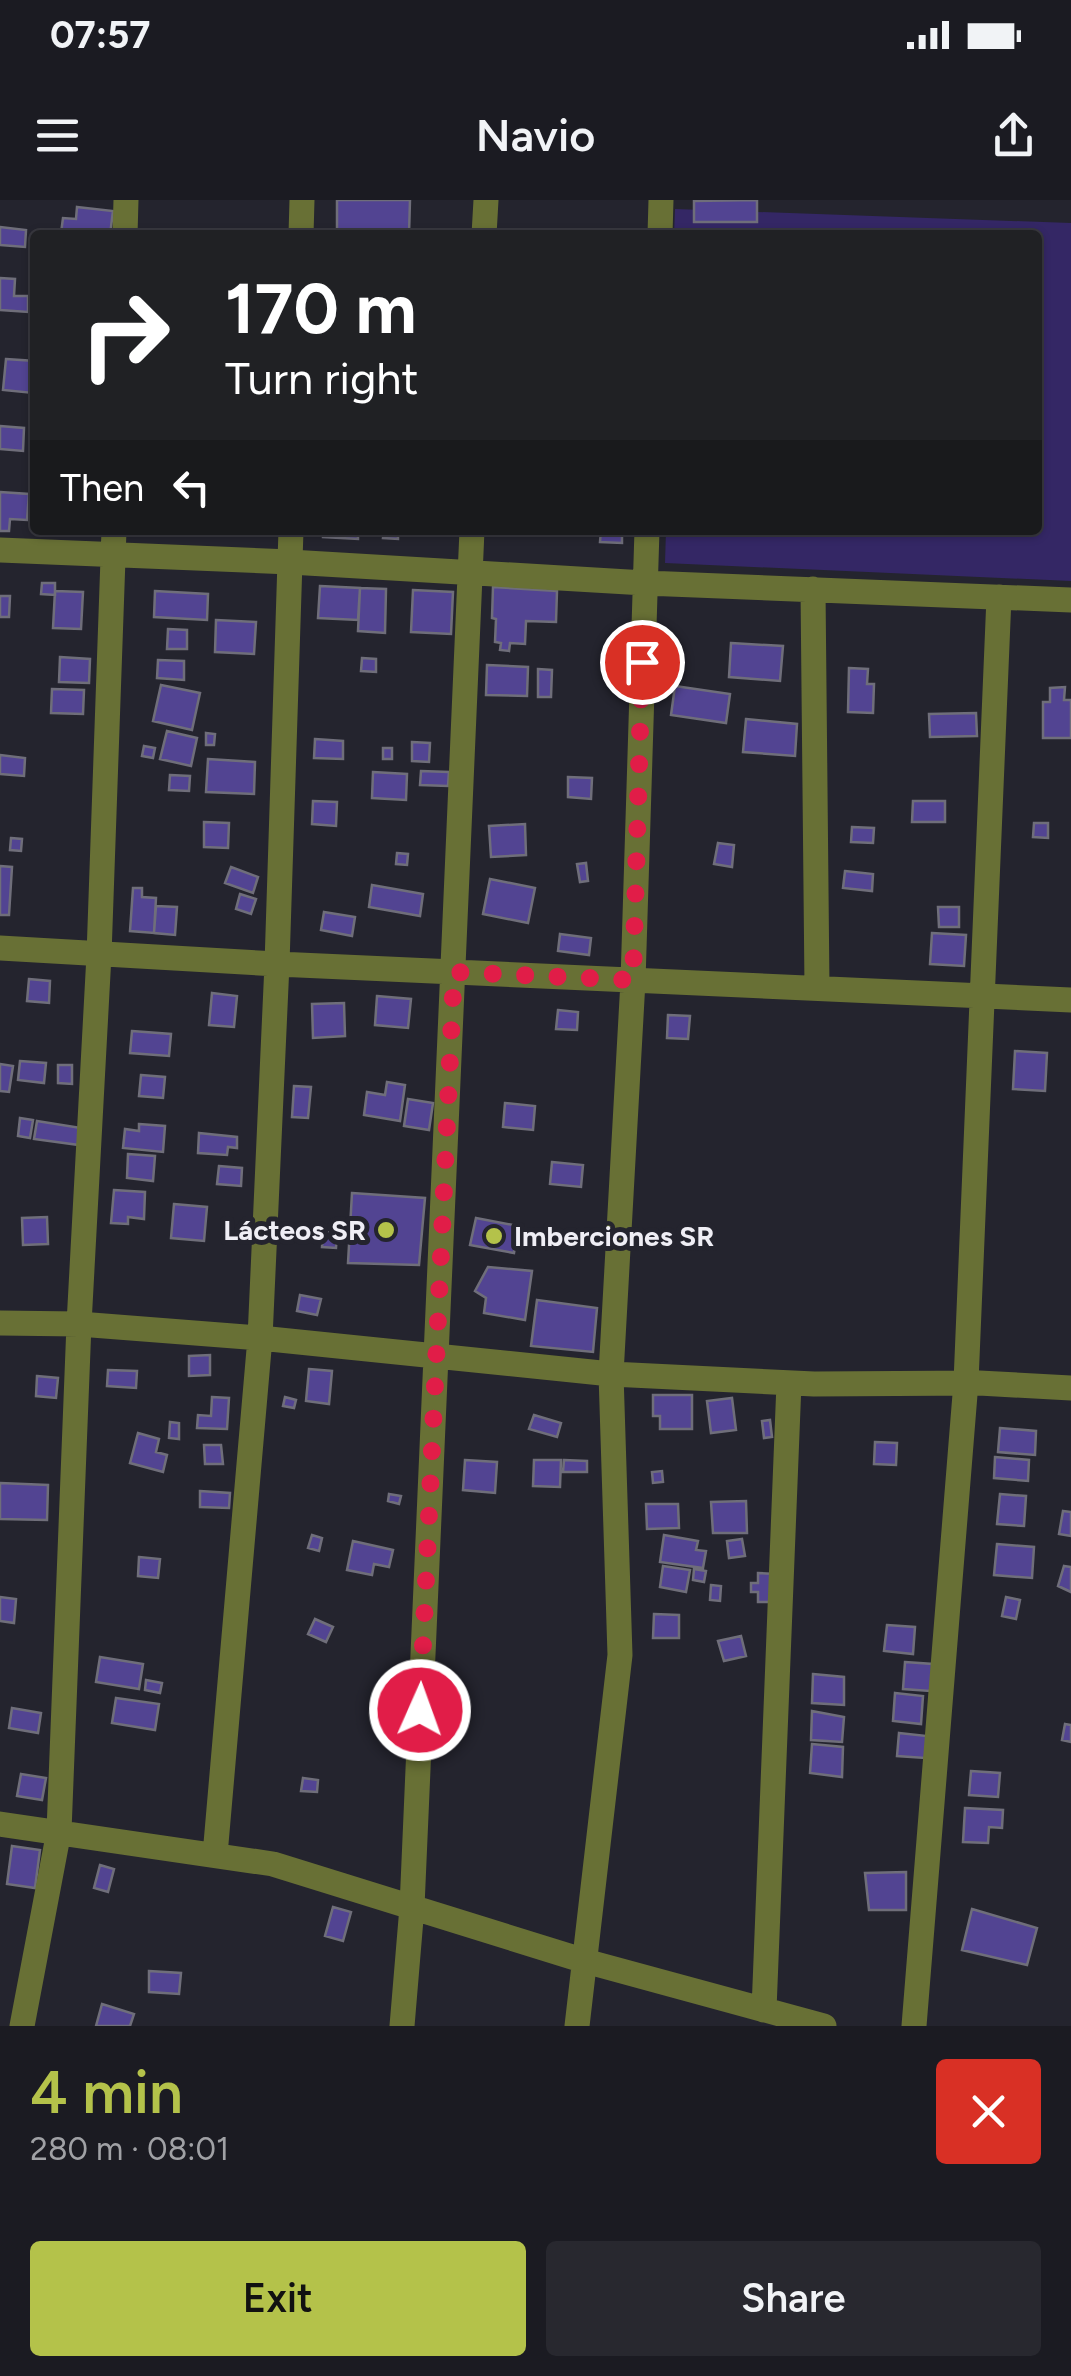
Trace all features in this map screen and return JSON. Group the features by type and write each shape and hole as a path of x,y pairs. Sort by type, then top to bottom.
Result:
{"street":[{"path":"125,230 126,200"},
{"path":"301,230 302,200"},
{"path":"484,230 486,200"},
{"path":"660,230 661,200"},
{"path":"215,1855 260,1338 291,535"},
{"path":"402,2026 412,1907 472,535"},
{"path":"578,2026 620,1655 611,1374 633,980 647,535"},
{"path":"22,2026 59,1831 114,542"},
{"path":"0,550 114,542 290,562 645,583 1071,600"},
{"path":"813,590 817,988"},
{"path":"914,2026 966,1382 999,597"},
{"path":"0,948 1071,1000"},
{"path":"0,1324 79,1324 260,1338 611,1374 788,1383 966,1382 1071,1388"},
{"path":"764,2010 788,1383"},
{"path":"0,1824 273,1864 585,1961 824,2026"}],"shaded area":[{"path":"675,209 1071,223 1071,581 665,563 666,535 1042,535 1042,230 674,230"}],"building":[{"path":"337,200 410,200 409,230 337,230"},
{"path":"757,200 757,222 694,222 694,201"},
{"path":"77,207 113,211 111,230 61,230 63,218 76,219"},
{"path":"0,227 26,230 25,247 0,245"},
{"path":"0,278 15,279 14,296 28,296 28,312 0,310"},
{"path":"6,359 30,361 30,393 3,390"},
{"path":"0,426 24,428 23,451 0,449"},
{"path":"0,492 29,494 27,520 10,519 9,531 0,531"},
{"path":"358,535 358,539 323,537"},
{"path":"601,535 622,535 622,543 600,542"},
{"path":"42,583 55,583 55,595 41,594"},
{"path":"320,586 360,588 358,620 318,618"},
{"path":"493,587 557,591 556,622 526,621 525,644 510,643 509,651 500,650 501,643 495,642 496,619 492,618"},
{"path":"360,588 386,589 385,633 358,631"},
{"path":"413,590 453,592 451,634 411,632"},
{"path":"55,591 83,592 81,629 53,628"},
{"path":"155,591 208,594 207,620 154,617"},
{"path":"0,596 10,596 9,617 0,617"},
{"path":"216,620 256,622 254,654 215,652"},
{"path":"168,629 187,630 187,649 167,649"},
{"path":"731,643 783,646 780,681 729,677"},
{"path":"60,657 90,659 89,683 59,682"},
{"path":"362,658 376,659 376,672 361,671"},
{"path":"158,660 184,661 184,680 157,678"},
{"path":"487,665 528,667 527,696 486,695"},
{"path":"849,668 868,669 867,684 874,684 873,713 848,712"},
{"path":"538,669 552,670 551,697 538,697"},
{"path":"161,685 200,693 192,730 153,721"},
{"path":"675,686 730,694 726,723 671,715"},
{"path":"1065,687 1064,700 1071,700 1071,738 1043,738 1043,702 1050,702 1050,688"},
{"path":"52,689 84,690 83,714 51,713"},
{"path":"976,713 977,736 930,737 929,714"},
{"path":"746,719 797,724 795,756 743,752"},
{"path":"167,731 197,738 191,766 160,759"},
{"path":"206,733 215,734 214,745 206,745"},
{"path":"315,739 343,741 343,759 314,758"},
{"path":"412,742 430,743 429,762 412,761"},
{"path":"144,746 155,748 153,758 142,756"},
{"path":"383,748 392,748 392,759 383,759"},
{"path":"0,755 25,758 24,776 0,774"},
{"path":"208,759 255,762 254,794 206,792"},
{"path":"421,771 449,772 448,786 420,785"},
{"path":"373,772 407,774 406,800 372,798"},
{"path":"170,775 190,776 189,791 169,790"},
{"path":"568,777 592,778 591,799 568,797"},
{"path":"313,801 337,802 336,826 312,824"},
{"path":"913,801 945,801 945,822 912,822"},
{"path":"204,822 229,823 228,848 204,847"},
{"path":"1034,823 1048,823 1048,838 1033,837"},
{"path":"525,824 526,855 491,857 489,826"},
{"path":"852,827 874,828 873,843 851,842"},
{"path":"11,838 22,839 21,851 10,850"},
{"path":"718,843 734,845 732,867 714,864"},
{"path":"397,853 408,854 407,865 396,864"},
{"path":"586,863 588,881 580,882 577,864"},
{"path":"0,866 12,867 9,915 0,915"},
{"path":"231,867 258,877 253,893 225,883"},
{"path":"845,871 873,874 872,891 843,888"},
{"path":"490,879 535,888 528,923 483,914"},
{"path":"372,885 423,894 420,916 369,907"},
{"path":"133,888 142,888 142,897 156,898 154,933 130,931"},
{"path":"240,894 256,899 251,914 236,909"},
{"path":"156,906 177,907 175,935 154,933"},
{"path":"938,907 959,907 959,927 939,927"},
{"path":"324,912 355,917 352,936 321,930"},
{"path":"932,933 966,935 964,966 930,964"},
{"path":"560,934 591,938 589,955 558,951"},
{"path":"29,979 50,981 49,1003 27,1001"},
{"path":"212,993 237,996 234,1027 209,1025"},
{"path":"377,996 411,999 408,1028 375,1025"},
{"path":"344,1003 345,1036 313,1038 312,1004"},
{"path":"558,1010 578,1012 577,1030 556,1029"},
{"path":"668,1015 690,1016 688,1039 667,1038"},
{"path":"132,1031 171,1034 169,1056 130,1053"},
{"path":"1015,1051 1047,1053 1045,1091 1013,1089"},
{"path":"20,1061 46,1063 44,1083 18,1080"},
{"path":"0,1064 13,1066 9,1092 0,1091"},
{"path":"58,1065 72,1065 72,1084 58,1083"},
{"path":"141,1075 165,1077 163,1098 139,1096"},
{"path":"387,1082 405,1085 400,1121 364,1115 367,1092 385,1095"},
{"path":"294,1086 311,1087 308,1118 292,1117"},
{"path":"408,1099 433,1103 429,1130 404,1126"},
{"path":"505,1103 535,1106 533,1130 503,1127"},
{"path":"20,1118 33,1120 30,1138 18,1136"},
{"path":"37,1121 81,1128 79,1145 34,1139"},
{"path":"139,1124 165,1126 163,1152 123,1148 125,1129 139,1131"},
{"path":"199,1133 237,1137 237,1148 228,1147 227,1155 198,1153"},
{"path":"128,1154 155,1156 153,1181 127,1178"},
{"path":"552,1162 583,1165 581,1187 550,1184"},
{"path":"219,1166 242,1168 241,1186 217,1184"},
{"path":"114,1190 145,1192 144,1219 128,1217 128,1224 111,1223"},
{"name":"Lácteos SR","path":"352,1193 425,1198 419,1265 348,1263"},
{"path":"174,1204 207,1207 204,1241 171,1238"},
{"path":"47,1217 48,1244 23,1245 22,1218"},
{"name":"Imberciones SR","path":"476,1218 518,1226 514,1253 470,1245"},
{"path":"323,1232 337,1233 336,1248 322,1247"},
{"path":"488,1267 532,1271 525,1320 484,1313 486,1298 475,1291"},
{"path":"300,1295 321,1299 317,1315 297,1311"},
{"path":"537,1300 597,1308 593,1352 531,1346"},
{"path":"210,1355 210,1375 189,1376 189,1356"},
{"path":"309,1369 332,1371 329,1404 306,1401"},
{"path":"108,1370 137,1371 136,1388 107,1386"},
{"path":"37,1376 58,1378 56,1398 36,1396"},
{"path":"653,1395 692,1395 692,1429 660,1429 660,1416 653,1416"},
{"path":"212,1397 229,1398 227,1429 197,1428 198,1415 211,1416"},
{"path":"285,1397 296,1400 294,1408 283,1406"},
{"path":"732,1398 736,1430 711,1433 707,1401"},
{"path":"534,1415 561,1423 557,1437 529,1429"},
{"path":"770,1420 772,1437 764,1438 762,1421"},
{"path":"170,1422 179,1423 179,1439 169,1438"},
{"path":"1000,1428 1036,1431 1035,1455 998,1452"},
{"path":"138,1433 159,1439 156,1452 167,1455 163,1472 130,1463"},
{"path":"875,1442 897,1443 896,1465 874,1464"},
{"path":"204,1445 221,1445 223,1464 205,1464"},
{"path":"995,1457 1029,1460 1028,1481 994,1478"},
{"path":"465,1460 497,1462 495,1493 463,1490"},
{"path":"534,1460 561,1460 560,1487 533,1486"},
{"path":"564,1460 587,1461 587,1472 563,1472"},
{"path":"662,1471 663,1482 653,1483 652,1472"},
{"path":"0,1483 48,1485 47,1520 0,1519"},
{"path":"200,1491 230,1493 229,1508 200,1507"},
{"path":"389,1494 401,1496 399,1504 388,1501"},
{"path":"1000,1494 1026,1496 1024,1526 997,1524"},
{"path":"746,1501 747,1533 713,1533 711,1502"},
{"path":"646,1504 678,1504 679,1528 647,1529"},
{"path":"1063,1511 1071,1512 1071,1536 1059,1534"},
{"path":"312,1535 322,1538 319,1551 308,1548"},
{"path":"664,1535 698,1541 696,1550 706,1551 703,1568 660,1562"},
{"path":"742,1539 745,1556 729,1558 727,1541"},
{"path":"353,1541 393,1550 389,1567 374,1564 372,1575 347,1570"},
{"path":"997,1544 1034,1547 1032,1578 994,1575"},
{"path":"139,1557 160,1559 158,1578 138,1576"},
{"path":"663,1566 690,1570 686,1592 660,1587"},
{"path":"1064,1566 1071,1567 1071,1592 1058,1586"},
{"path":"694,1569 706,1571 704,1582 693,1580"},
{"path":"758,1573 775,1574 775,1602 758,1602 758,1592 751,1592 751,1583 758,1583"},
{"path":"711,1585 721,1586 720,1601 710,1600"},
{"path":"0,1597 16,1599 14,1623 0,1621"},
{"path":"1006,1597 1020,1600 1016,1619 1002,1616"},
{"path":"654,1614 679,1615 679,1638 653,1638"},
{"path":"315,1619 333,1627 326,1642 308,1634"},
{"path":"887,1625 915,1627 913,1654 884,1651"},
{"path":"741,1636 746,1656 724,1661 718,1641"},
{"path":"100,1657 143,1664 139,1689 96,1682"},
{"path":"905,1662 933,1664 930,1691 903,1689"},
{"path":"813,1674 844,1677 844,1705 812,1703"},
{"path":"146,1680 162,1683 160,1693 145,1690"},
{"path":"895,1693 923,1696 921,1724 893,1721"},
{"path":"116,1698 159,1704 155,1730 112,1723"},
{"path":"12,1708 41,1713 38,1733 9,1728"},
{"path":"812,1711 844,1717 842,1742 811,1740"},
{"path":"1065,1724 1071,1725 1071,1742 1062,1740"},
{"path":"899,1733 927,1736 925,1758 897,1756"},
{"path":"812,1744 843,1747 842,1777 810,1773"},
{"path":"971,1771 1000,1773 998,1797 969,1795"},
{"path":"21,1774 46,1778 42,1800 17,1796"},
{"path":"303,1778 318,1780 317,1792 301,1791"},
{"path":"965,1808 1003,1810 1002,1828 989,1827 988,1843 963,1842"},
{"path":"12,1846 40,1850 35,1888 7,1884"},
{"path":"100,1865 114,1869 108,1892 94,1888"},
{"path":"906,1872 906,1910 869,1910 865,1873"},
{"path":"333,1907 351,1912 343,1941 325,1936"},
{"path":"972,1909 1037,1928 1027,1965 962,1950"},
{"path":"149,1971 181,1973 179,1994 149,1992"},
{"path":"102,2004 134,2014 130,2026 96,2026"}],"place":[{"name":"Lácteos SR","path":"386,1230"},
{"name":"Imberciones SR","path":"494,1236"}],"route":[{"path":"420,1710 454,972 633,980 642,662"}]}
